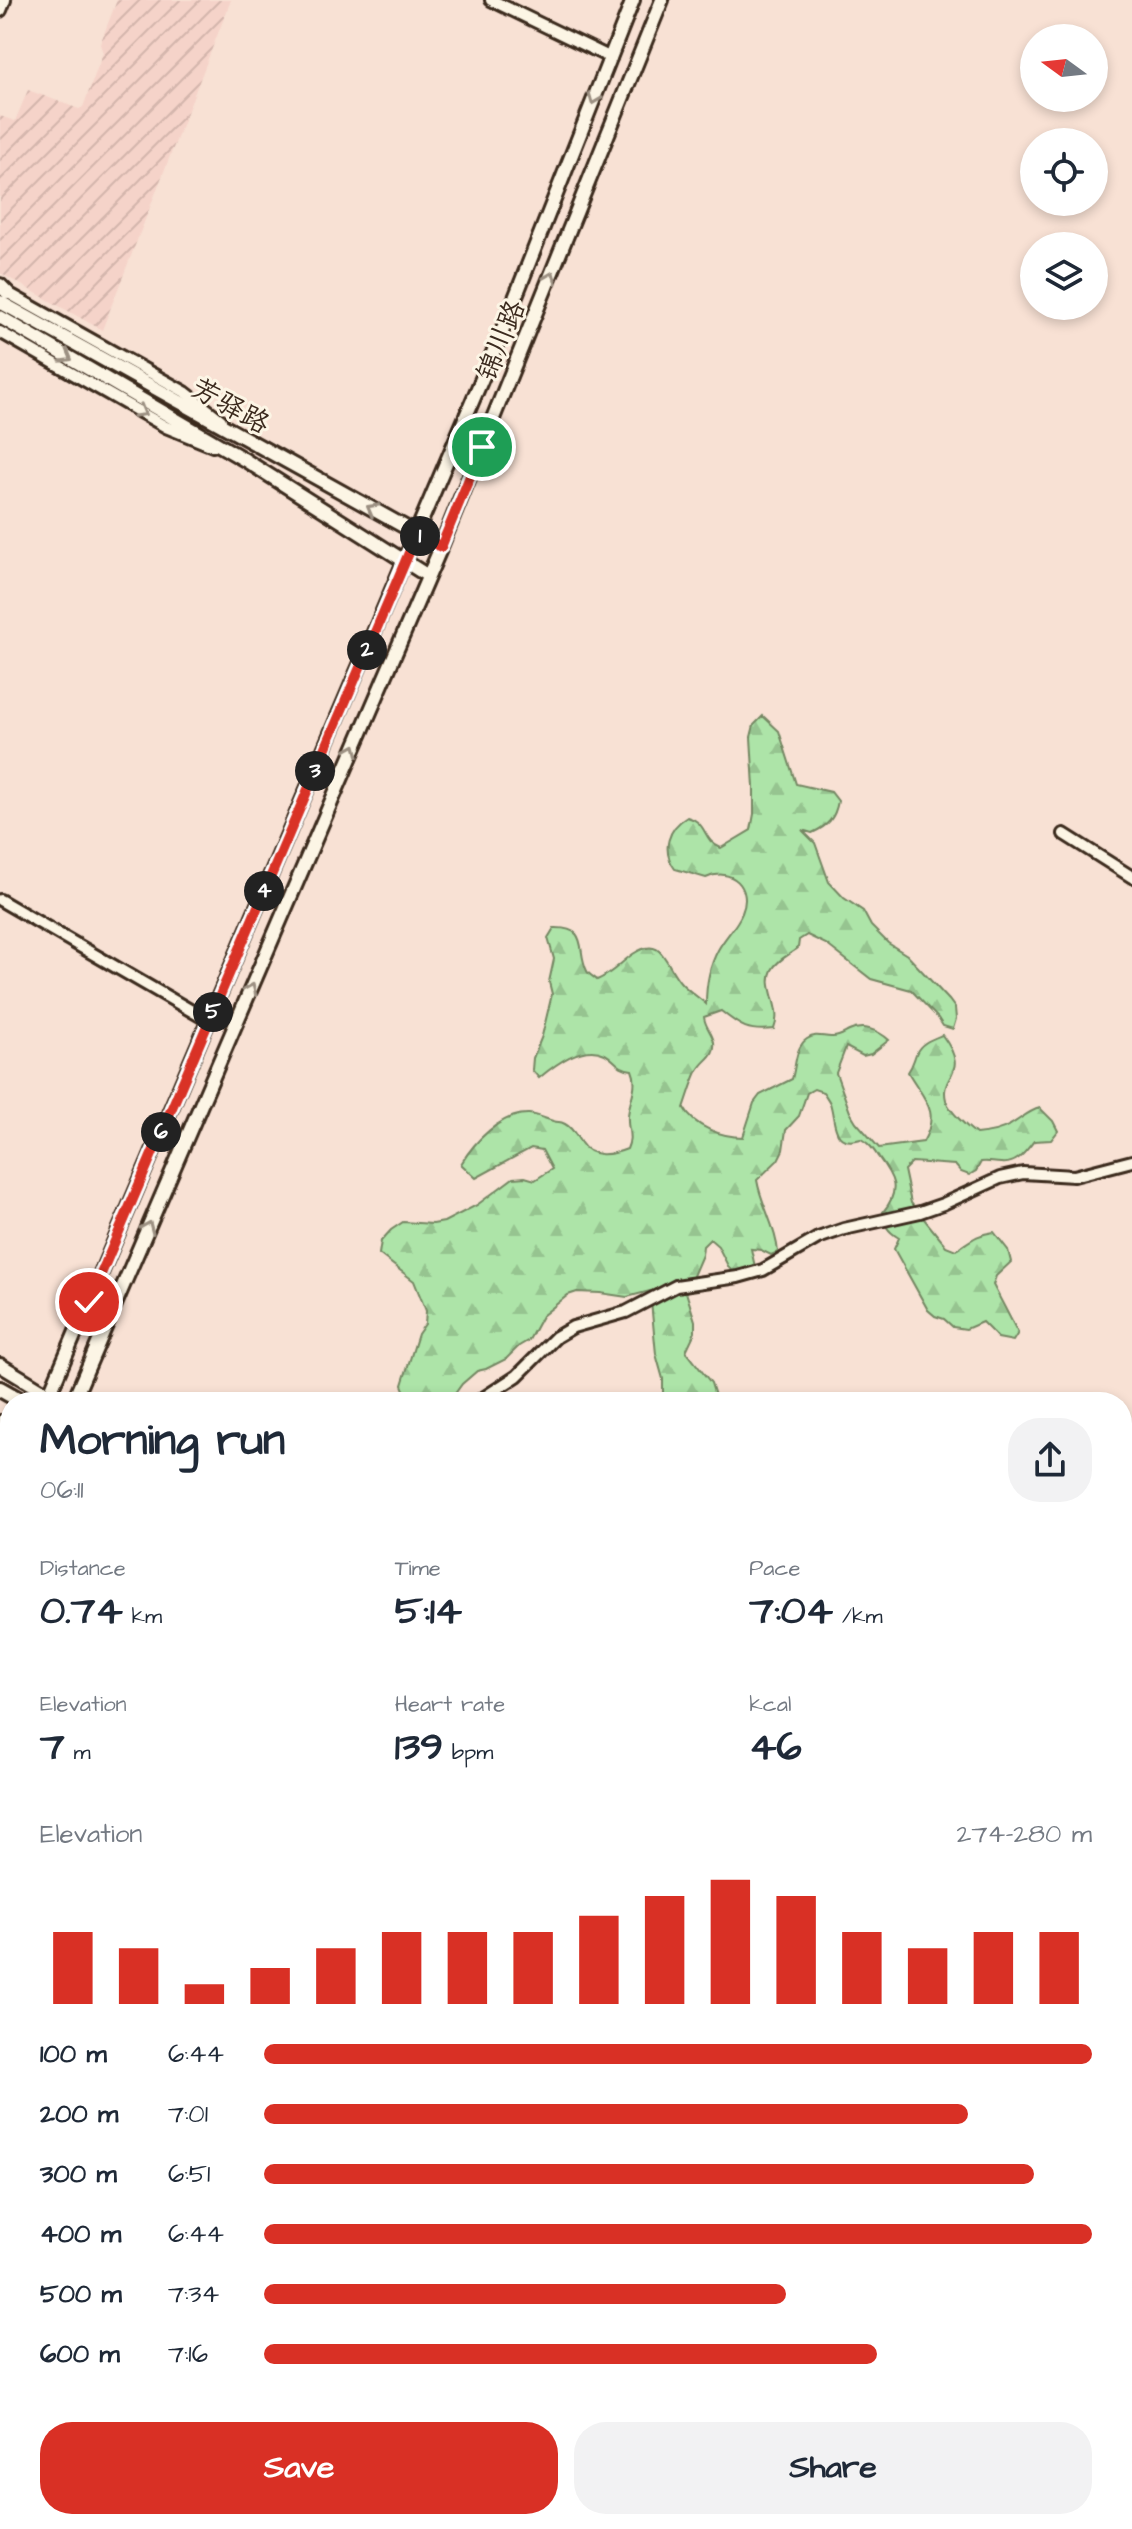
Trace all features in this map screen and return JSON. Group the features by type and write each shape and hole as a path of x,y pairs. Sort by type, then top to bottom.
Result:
{"main road":[{"path":"0,10 4,0"},
{"name":"锦川路","path":"50,1392 504,327 633,0"},
{"name":"锦川路","path":"77,1392 441,547 662,0"},
{"name":"芳驿路","path":"2,292 255,445 441,547"},
{"name":"芳驿路","path":"0,317 245,460 428,576"},
{"path":"0,1365 37,1392"}],"street":[{"path":"491,0 611,58"},
{"path":"0,332 166,427 245,460"},
{"path":"1064,834 1132,877"},
{"path":"0,900 209,1021"},
{"path":"492,1392 517,1376 556,1337 573,1327 626,1312 676,1286 763,1270 818,1238 920,1212 1000,1178 1023,1173 1074,1176 1132,1161"}],"shaded area":[{"path":"117,0 231,0 102,330 0,273 0,116 15,121 28,90 79,109 83,107 103,53 100,44"}],"green space":[{"path":"763,716 779,731 796,784 831,792 838,801 833,817 826,824 812,833 802,830 815,843 829,882 844,898 863,911 871,926 888,943 907,955 949,1000 955,1008 956,1019 953,1029 943,1026 911,990 871,979 826,944 807,935 799,940 798,948 780,960 772,970 770,984 776,1013 774,1029 745,1027 721,1011 704,1017 714,1047 696,1074 684,1108 694,1121 709,1130 743,1137 754,1103 760,1095 792,1079 803,1042 813,1036 836,1037 865,1028 889,1040 871,1054 863,1056 846,1047 836,1073 850,1112 879,1148 923,1142 930,1113 925,1098 908,1072 920,1047 942,1035 955,1066 945,1091 946,1100 954,1114 972,1131 976,1134 1002,1129 1040,1108 1058,1131 1051,1140 1034,1141 1016,1160 1007,1163 981,1162 976,1171 969,1175 955,1165 912,1162 904,1170 911,1203 946,1246 956,1250 978,1236 994,1232 1008,1250 1011,1262 996,1276 993,1285 1018,1333 1013,1341 998,1338 982,1322 966,1329 953,1327 928,1310 894,1249 899,1238 884,1221 883,1212 894,1191 892,1178 864,1141 844,1140 840,1136 830,1103 823,1092 814,1089 807,1093 799,1116 786,1130 778,1160 757,1180 778,1252 771,1255 751,1249 755,1267 752,1278 744,1282 729,1268 718,1246 710,1239 703,1246 686,1292 695,1321 695,1332 686,1351 711,1383 714,1392 663,1392 650,1291 627,1297 577,1292 568,1295 542,1316 529,1340 506,1359 477,1371 456,1392 405,1392 402,1385 418,1334 425,1324 426,1311 414,1281 379,1254 381,1241 403,1222 444,1222 477,1205 513,1178 535,1180 552,1169 542,1150 531,1148 476,1178 461,1164 489,1130 508,1118 529,1114 563,1123 585,1148 596,1154 627,1149 630,1137 628,1116 634,1087 632,1070 619,1066 605,1054 587,1051 569,1057 539,1078 532,1070 552,994 549,982 554,959 548,938 554,928 573,931 580,941 587,971 597,980 633,954 651,947 663,955 682,984 706,1004 713,962 740,918 745,895 732,877 715,875 706,878 675,869 668,854 669,840 675,827 687,817 699,823 710,841 721,848 751,830 754,787 751,737 754,725"}],"route":[{"path":"89,1302 404,562 417,534 441,547 482,447"}]}
